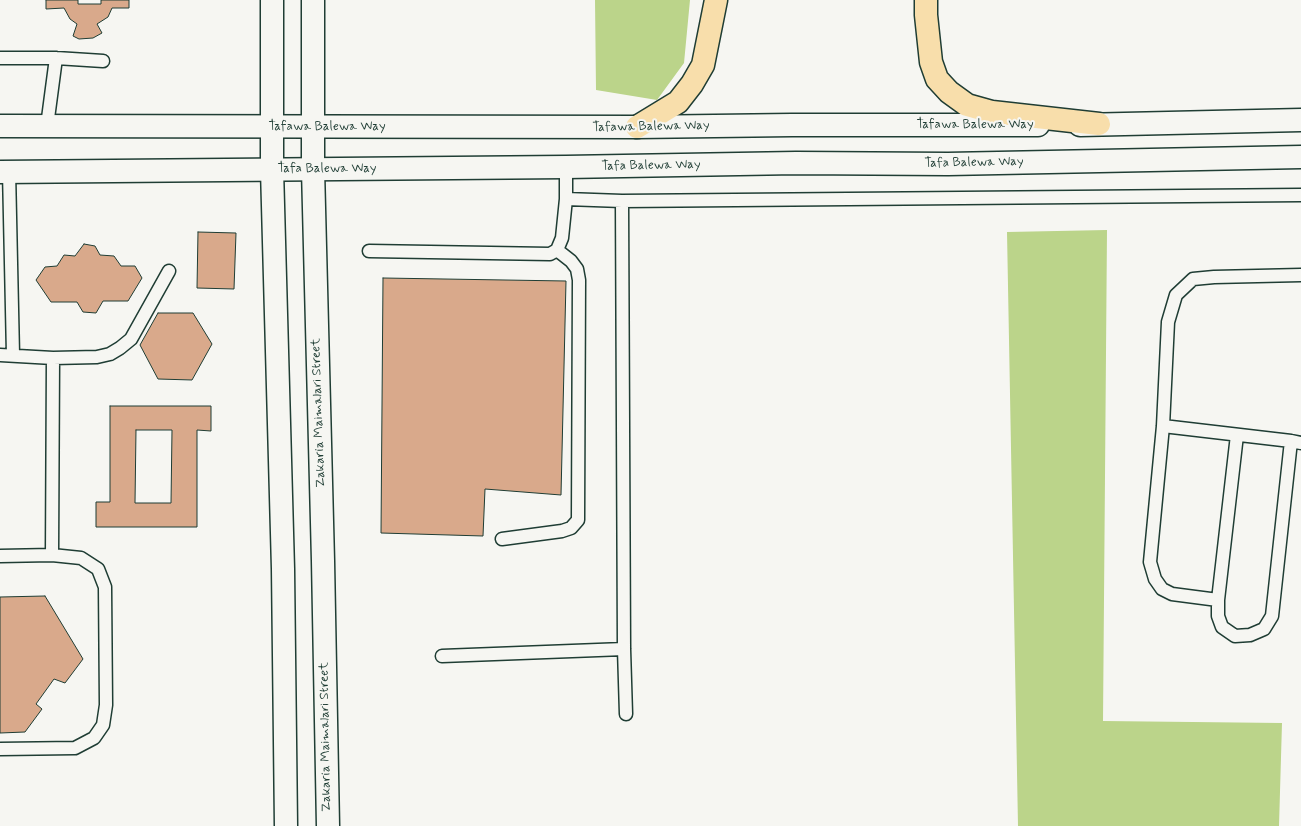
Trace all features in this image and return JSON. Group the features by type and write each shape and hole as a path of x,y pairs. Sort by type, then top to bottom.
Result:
{"main road":[{"path":"272,0 272,169 283,569 286,826"},
{"name":"Zakaria Maimalari Street","path":"313,0 312,127 328,826"},
{"path":"637,127 678,102 692,84 703,65 716,0"},
{"path":"926,0 926,15 931,62 937,79 948,92 967,105 992,112 1099,124"},
{"name":"Tafawa Balewa Way","path":"0,126 637,127 1099,124 1301,120"},
{"name":"Tafa Balewa Way","path":"5,172 566,167 796,163 948,164 1301,157"}],"lane":[{"path":"0,58 56,58 103,62"},
{"path":"48,126 56,58"},
{"path":"370,251 550,254 557,250 562,238 566,199 566,167"},
{"path":"5,172 13,355"},
{"path":"566,199 622,201 1301,195"},
{"path":"622,201 624,649 626,714"},
{"path":"502,539 562,531 571,528 578,520 579,280 577,269 571,261 557,250"},
{"path":"0,355 53,358 97,357 110,354 131,339 169,271"},
{"path":"1218,600 1172,594 1162,589 1155,579 1150,562 1163,426 1168,322 1176,295 1193,279 1214,277 1301,275"},
{"path":"52,555 53,358"},
{"path":"1163,426 1296,442 1272,616 1264,629 1250,635 1235,636 1222,627 1218,616 1218,600 1237,435"},
{"path":"0,556 52,555 81,558 98,570 105,587 106,705 103,725 94,738 75,748 0,749"},
{"path":"442,656 624,649"}],"green space":[{"path":"595,0 690,0 684,63 657,100 596,90"},
{"path":"1107,230 1103,721 1282,723 1279,826 1018,826 1007,232"}],"building":[{"path":"46,0 78,0 78,4 101,4 101,0 129,0 129,8 112,8 108,17 97,24 102,33 93,38 79,39 73,36 77,24 70,19 64,8 46,9"},
{"path":"198,232 236,233 234,289 197,288"},
{"path":"84,244 95,246 100,255 114,256 121,266 135,266 142,278 128,301 103,301 96,313 83,312 77,302 51,302 36,280 45,267 57,266 64,255 75,256"},
{"path":"383,278 566,281 561,495 485,489 483,536 381,533"},
{"path":"158,313 193,313 212,344 192,380 158,379 140,345"},
{"path":"110,406 211,406 211,431 197,430 197,527 96,527 96,502 110,502","holes":["136,430 172,430 171,503 135,503"]},
{"path":"45,596 83,659 65,683 54,679 36,704 42,709 25,732 0,733 0,597"}]}
